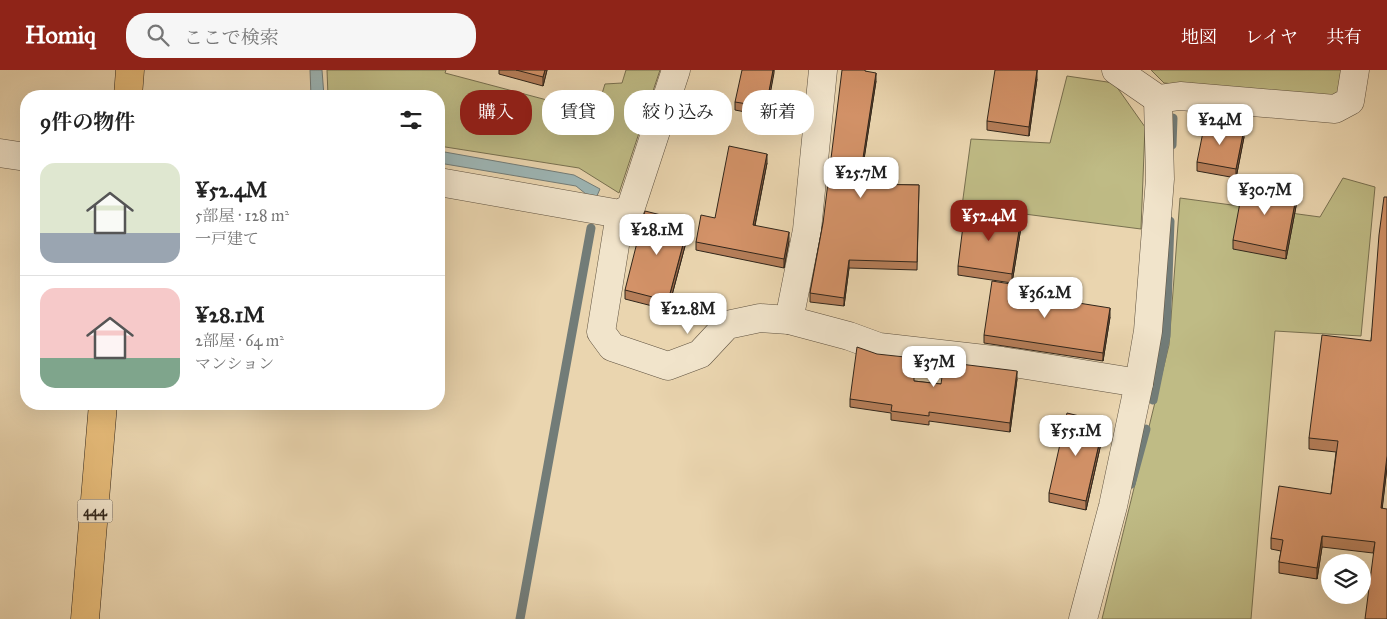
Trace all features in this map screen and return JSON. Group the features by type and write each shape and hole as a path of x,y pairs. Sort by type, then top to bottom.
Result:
{"highway":[{"path":"128,90 130,70"},
{"name":"444","path":"85,619 102,410"}],"street":[{"path":"445,183 620,214 631,207 676,70"},
{"path":"789,320 807,230 823,70"},
{"path":"1116,70 1158,99 1180,96 1335,109 1350,101 1355,70"},
{"path":"1084,619 1113,506 1140,383 1148,331 1160,180 1158,99"},
{"path":"0,153 20,156"},
{"path":"620,214 601,332 612,347 668,366 700,354 727,325 760,318 789,320 849,336 879,347 1002,361 1140,383"}],"shaded area":[{"path":"327,70 446,70 445,73 509,90 460,90 460,135 532,135 532,96 542,99 542,135 614,135 614,90 603,90 605,84 622,83 626,70 660,70 653,90 624,90 624,135 638,135 619,193 579,168 445,147 445,90 328,90"},
{"path":"1151,70 1345,70 1340,100 1164,83"},
{"path":"1067,76 1114,83 1145,127 1141,229 962,206 971,139 1050,143"},
{"path":"1343,178 1375,187 1361,336 1275,331 1251,619 1102,619 1169,345 1180,198 1320,217"}],"water":[{"path":"310,70 322,70 324,90 311,90"},
{"path":"445,152 574,175 600,189 596,198 591,198 576,186 445,164"}],"building":[{"path":"516,70 545,70 543,77"},
{"path":"742,70 773,70 769,90 742,90 742,103 735,102"},
{"path":"842,70 865,70 876,73 859,184 919,185 917,262 849,260 844,298 810,293 823,223"},
{"path":"995,70 1037,70 1029,127 987,121"},
{"path":"1205,122 1244,129 1236,169 1197,162"},
{"path":"729,146 767,154 753,225 789,232 784,259 696,242 701,215 715,218"},
{"path":"1244,181 1297,192 1286,251 1233,240"},
{"path":"1384,197 1387,197 1387,456 1381,508 1387,509 1387,619 1365,619 1367,604 1371,604 1371,573 1375,542 1322,536 1317,568 1279,562 1283,540 1271,538 1279,486 1331,494 1338,441 1309,438 1322,335 1371,341 1379,235"},
{"path":"965,210 1021,218 1012,274 958,266"},
{"path":"645,211 689,222 668,301 625,290"},
{"path":"992,281 1048,290 1047,298 1110,308 1103,353 984,335"},
{"path":"857,347 877,354 914,358 914,381 941,384 944,362 1017,371 1010,423 929,412 929,416 891,411 892,405 850,399"},
{"path":"1067,413 1104,422 1086,501 1049,493"}],"waterway":[{"path":"1172,145 1173,118"},
{"path":"1153,400 1166,336 1170,221"},
{"path":"520,619 591,228"},
{"path":"1131,484 1146,429"}]}
